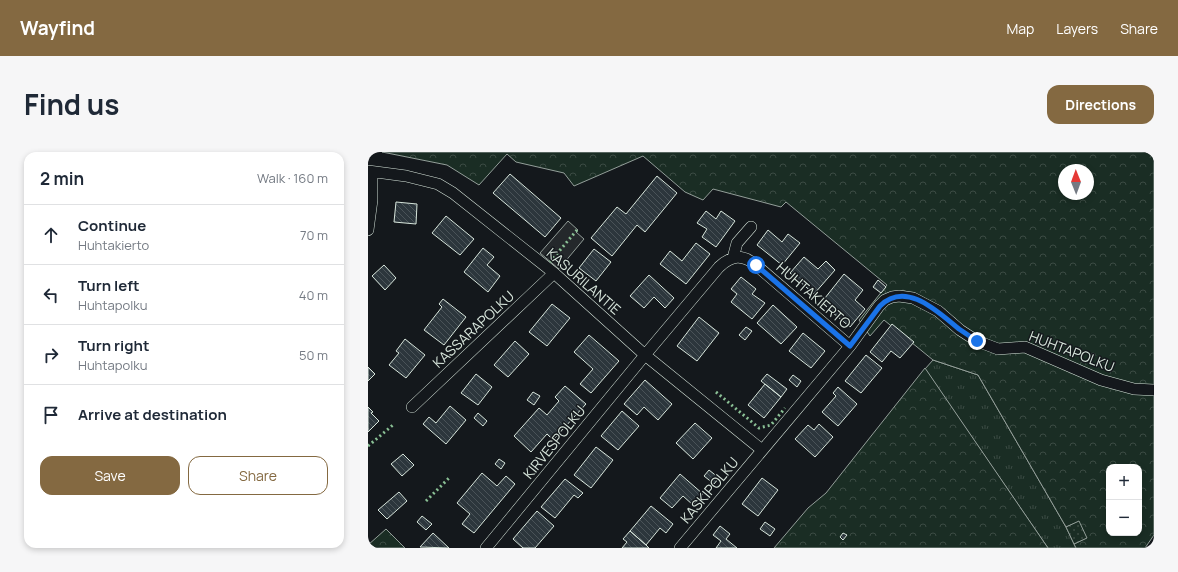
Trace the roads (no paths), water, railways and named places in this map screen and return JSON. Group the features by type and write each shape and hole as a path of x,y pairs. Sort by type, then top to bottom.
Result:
{"street":[{"path":"368,230 372,200 370,171"},
{"name":"KASURILANTIE","path":"370,171 406,176 438,184 453,193 554,273 645,354 762,450"},
{"path":"645,354 719,267 725,261 733,258 737,243 751,227"},
{"name":"HUHTAKIERTO","path":"733,258 741,257 748,259 850,346 762,450"},
{"name":"KASSARAPOLKU","path":"412,407 554,273"},
{"name":"HUHTAPOLKU","path":"850,346 885,300 892,297 906,297 920,301 938,311 960,330 977,341 998,349 1025,347 1101,380 1134,389 1154,390"},
{"name":"KIRVESPOLKU","path":"486,548 645,354"},
{"name":"KASKIPOLKU","path":"680,548 762,450"}]}
